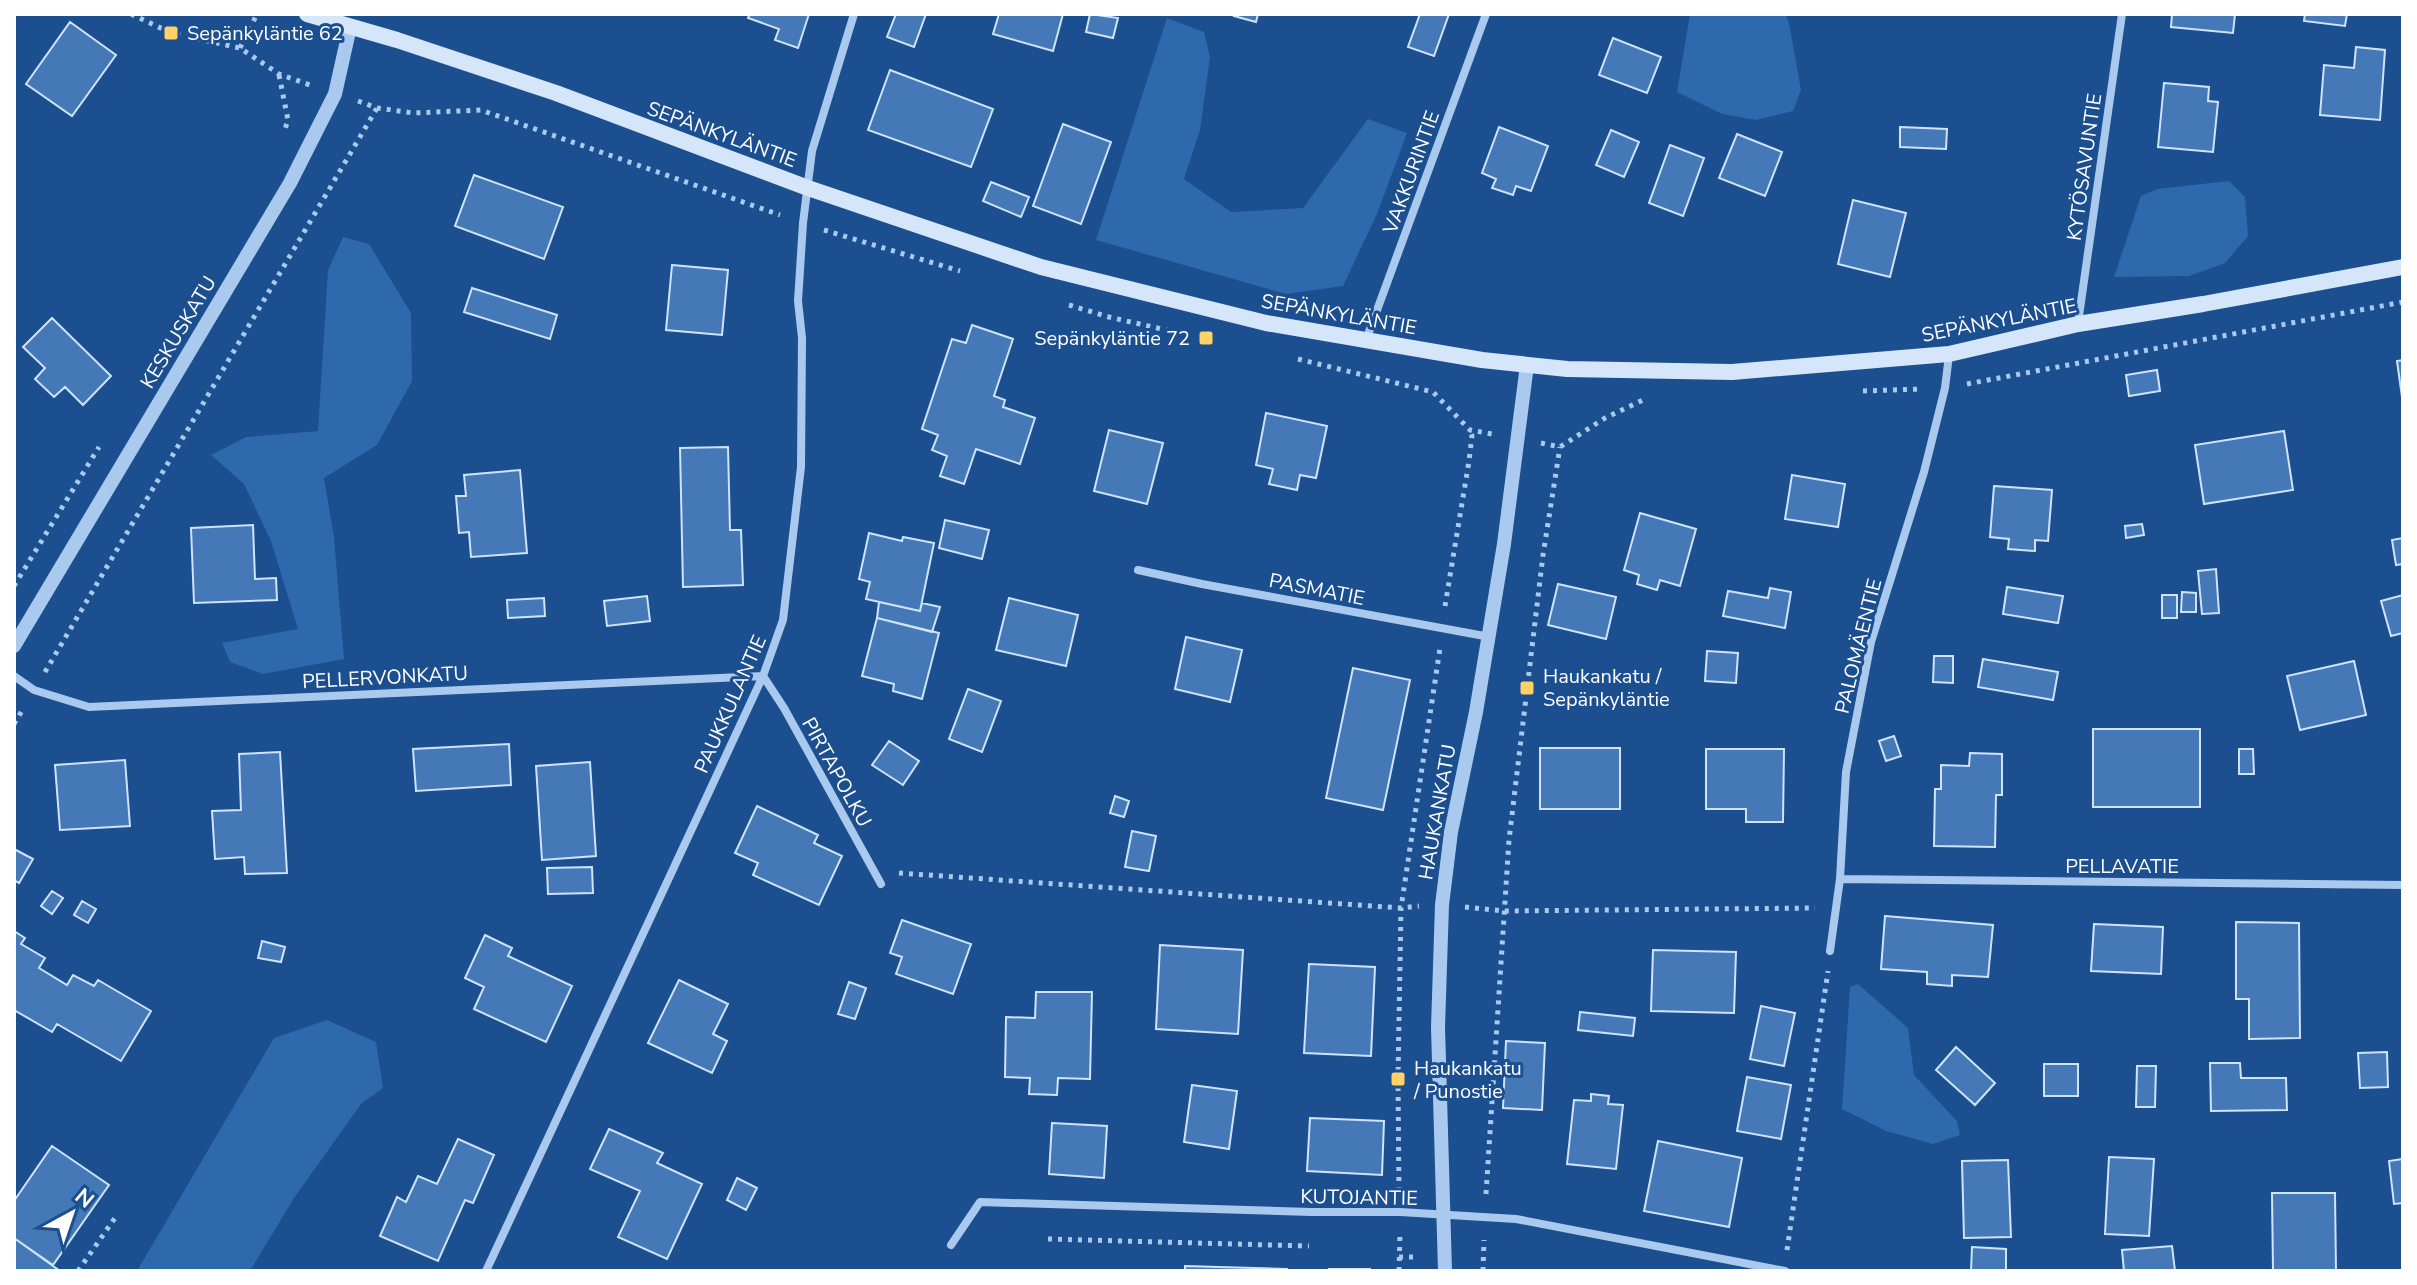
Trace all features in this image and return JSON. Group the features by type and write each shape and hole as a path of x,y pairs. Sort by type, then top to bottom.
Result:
{"main road":[{"name":"SEPÄNKYLÄNTIE","path":"307,14 350,21 397,40 556,93 808,188 1041,267 1266,323 1482,360 1567,369 1732,372 1949,354 2078,324 2403,267"}],"street":[{"name":"PAUKKULANTIE","path":"486,1271 763,676 783,620 801,467 802,338 798,301 803,223 812,151 854,14"},
{"name":"VAKKURINTIE","path":"1366,340 1486,14"},
{"name":"KYTÖSAVUNTIE","path":"2078,324 2122,14"},
{"name":"KESKUSKATU","path":"14,646 290,183 335,94 350,21"},
{"name":"PALOMÄENTIE","path":"1830,951 1840,879 1846,772 1871,642 1924,472 1945,388 1949,354"},
{"name":"HAUKANKATU","path":"1445,1271 1438,1027 1442,905 1451,832 1490,637 1527,365"},
{"name":"PASMATIE","path":"1138,570 1490,637"},
{"name":"PELLERVONKATU","path":"14,676 34,690 89,707 763,676"},
{"name":"PIRTAPOLKU","path":"763,676 784,708 881,884"},
{"name":"PELLAVATIE","path":"1840,879 2403,885"},
{"name":"KUTOJANTIE","path":"951,1245 980,1202 1445,1214 1563,1227 1784,1271"}],"path":[{"path":"131,14 171,33 240,48 279,74 377,108 413,113 481,110 803,223 965,273"},
{"path":"240,48 257,14"},
{"path":"279,74 288,120 279,144"},
{"path":"14,724 377,108"},
{"path":"1851,392 1945,388 2403,302"},
{"path":"1066,304 1180,333"},
{"path":"1291,358 1433,392 1470,430 1560,447 1605,418 1646,399"},
{"path":"14,586 105,436"},
{"path":"1483,1271 1509,840 1543,555 1560,447"},
{"path":"874,871 1401,908 1442,905 1504,911 1836,908"},
{"path":"1784,1271 1830,951"},
{"path":"78,1271 117,1215"},
{"path":"1048,1239 1309,1246"}],"shaded area":[{"path":"1690,14 1785,14 1801,90 1793,111 1756,120 1722,114 1677,92"},
{"path":"1167,18 1204,32 1210,57 1200,130 1184,179 1231,212 1303,208 1368,119 1407,133 1377,214 1343,286 1286,294 1096,240"},
{"path":"2229,181 2245,197 2248,236 2225,263 2189,276 2114,277 2141,196 2157,189"},
{"path":"343,237 369,244 411,313 412,381 377,445 324,478 334,537 344,659 263,674 230,662 222,643 298,629 271,541 244,484 211,455 246,437 318,431 328,270"},
{"path":"1858,984 1908,1028 1914,1075 1957,1121 1960,1135 1933,1144 1886,1131 1842,1109 1850,987"},
{"path":"327,1020 376,1042 383,1088 361,1104 294,1198 250,1271 137,1271 274,1038"}],"building":[{"path":"750,14 809,14 798,48 775,40 779,29 748,18"},
{"path":"896,14 926,14 914,47 887,37"},
{"path":"999,14 1063,14 1053,51 993,34"},
{"path":"1090,14 1118,18 1113,38 1086,32"},
{"path":"1235,14 1258,14 1256,22"},
{"path":"1420,14 1449,14 1434,56 1408,47"},
{"path":"2172,14 2235,14 2233,33 2171,27"},
{"path":"2305,14 2347,14 2345,26 2304,21"},
{"path":"70,22 116,55 72,116 26,84"},
{"path":"1613,38 1661,57 1647,93 1599,75"},
{"path":"2356,47 2385,50 2380,120 2320,115 2324,65 2354,68"},
{"path":"890,70 993,109 971,167 868,130"},
{"path":"2164,83 2209,87 2208,101 2218,102 2213,152 2158,147"},
{"path":"1063,124 1111,142 1081,224 1033,206"},
{"path":"1499,127 1548,146 1531,191 1516,186 1513,195 1492,188 1496,179 1482,173"},
{"path":"1900,127 1947,129 1946,149 1900,147"},
{"path":"1611,130 1639,142 1624,177 1596,165"},
{"path":"1737,134 1782,152 1765,196 1719,178"},
{"path":"1670,145 1704,158 1683,216 1649,203"},
{"path":"474,175 563,207 544,259 455,226"},
{"path":"991,182 1029,197 1021,217 983,201"},
{"path":"1853,200 1906,213 1890,277 1838,264"},
{"path":"672,265 728,270 722,335 666,330"},
{"path":"472,288 557,315 550,339 464,312"},
{"path":"52,318 111,376 83,405 65,387 54,397 35,379 45,368 23,347"},
{"path":"972,325 1013,339 994,396 1005,400 1003,407 1035,418 1020,464 976,449 964,484 940,476 947,456 932,450 938,435 922,429 952,339 966,343"},
{"path":"2403,360 2403,404 2397,361"},
{"path":"2157,370 2160,391 2129,396 2126,375"},
{"path":"1266,413 1327,426 1316,478 1300,475 1297,490 1269,484 1273,469 1256,465"},
{"path":"1109,430 1163,443 1147,504 1094,491"},
{"path":"2284,431 2293,490 2204,504 2195,445"},
{"path":"728,447 730,530 741,530 743,585 683,587 680,448"},
{"path":"520,470 527,553 471,557 469,532 459,533 456,496 466,496 464,475"},
{"path":"1792,475 1845,484 1838,527 1785,519"},
{"path":"1994,486 2052,490 2048,541 2035,540 2035,551 2008,549 2009,539 1990,537"},
{"path":"1640,513 1696,529 1680,586 1660,580 1657,590 1637,584 1639,575 1624,570"},
{"path":"945,520 989,530 982,559 939,548"},
{"path":"2142,524 2144,535 2126,538 2125,526"},
{"path":"253,525 255,579 276,578 277,600 194,603 191,528"},
{"path":"869,533 902,541 903,537 934,543 920,611 866,599 870,582 859,579"},
{"path":"2403,538 2403,564 2396,565 2392,540"},
{"path":"2216,569 2219,613 2202,614 2198,571"},
{"path":"1558,584 1616,597 1606,639 1548,625"},
{"path":"2007,587 2063,596 2058,623 2003,614"},
{"path":"1770,588 1791,592 1785,628 1723,616 1728,591 1768,598"},
{"path":"2182,592 2196,593 2196,612 2181,612"},
{"path":"2162,595 2177,595 2177,618 2162,618"},
{"path":"2403,595 2403,633 2391,636 2381,601"},
{"path":"647,596 650,621 607,626 604,601"},
{"path":"544,598 545,616 508,618 507,600"},
{"path":"1009,598 1078,615 1066,666 996,650"},
{"path":"879,602 920,611 922,603 940,607 932,632 877,618"},
{"path":"877,618 939,633 922,699 893,691 894,684 862,676"},
{"path":"1186,637 1242,650 1230,702 1175,689"},
{"path":"1707,651 1738,653 1736,683 1705,681"},
{"path":"1934,656 1953,656 1953,683 1933,682"},
{"path":"1983,659 2058,672 2053,700 1978,687"},
{"path":"2354,661 2366,715 2300,730 2287,676"},
{"path":"1353,668 1410,680 1383,810 1326,798"},
{"path":"968,689 1001,701 982,752 949,739"},
{"path":"2093,729 2200,729 2200,807 2093,807"},
{"path":"1894,736 1901,756 1886,761 1879,741"},
{"path":"889,741 919,761 903,785 872,765"},
{"path":"509,744 511,785 416,791 413,749"},
{"path":"1540,748 1620,748 1620,809 1540,809"},
{"path":"1706,749 1784,749 1783,822 1746,822 1746,809 1706,809"},
{"path":"2239,749 2253,749 2254,774 2239,774"},
{"path":"280,752 287,873 245,874 244,857 215,859 212,811 241,810 239,754"},
{"path":"1970,753 2002,754 2002,795 1996,795 1995,847 1934,846 1935,789 1941,789 1941,765 1969,766"},
{"path":"125,760 130,826 60,830 55,765"},
{"path":"590,762 596,856 542,860 536,766"},
{"path":"1115,796 1129,801 1124,817 1110,813"},
{"path":"757,806 818,835 814,843 842,856 819,905 753,875 758,863 735,853"},
{"path":"1132,831 1156,836 1149,871 1125,867"},
{"path":"14,849 33,859 19,883 14,880"},
{"path":"592,867 593,893 548,894 547,868"},
{"path":"52,891 63,898 52,914 41,906"},
{"path":"82,901 96,909 88,923 74,915"},
{"path":"1885,916 1993,925 1988,977 1952,975 1952,986 1927,984 1927,972 1881,969"},
{"path":"902,920 971,944 953,994 896,974 902,957 890,953"},
{"path":"2236,922 2299,923 2300,1038 2249,1039 2249,999 2236,999"},
{"path":"2094,924 2163,927 2161,974 2091,971"},
{"path":"14,931 25,938 21,944 45,958 39,968 67,985 73,975 94,986 98,980 151,1011 121,1061 57,1024 52,1032 14,1010"},
{"path":"485,935 512,948 508,956 572,986 546,1042 474,1009 484,987 465,978"},
{"path":"262,941 285,947 281,962 258,958"},
{"path":"1160,945 1243,950 1238,1034 1156,1029"},
{"path":"1653,950 1736,952 1734,1013 1651,1011"},
{"path":"1309,964 1375,967 1371,1056 1304,1053"},
{"path":"679,980 728,1004 713,1034 727,1041 712,1073 648,1043"},
{"path":"849,982 866,988 855,1019 838,1014"},
{"path":"1036,992 1092,992 1090,1079 1058,1078 1057,1095 1029,1094 1030,1078 1005,1077 1006,1017 1035,1018"},
{"path":"1761,1006 1795,1013 1784,1066 1750,1059"},
{"path":"1580,1012 1635,1018 1633,1036 1578,1030"},
{"path":"1506,1041 1545,1043 1542,1110 1503,1108"},
{"path":"1956,1047 1995,1083 1975,1105 1936,1070"},
{"path":"2387,1052 2388,1087 2360,1088 2358,1053"},
{"path":"2210,1063 2240,1063 2241,1078 2286,1078 2287,1110 2211,1111"},
{"path":"2044,1064 2078,1064 2078,1096 2044,1096"},
{"path":"2137,1066 2156,1066 2155,1107 2136,1107"},
{"path":"1747,1077 1791,1085 1781,1139 1737,1131"},
{"path":"1192,1085 1237,1091 1229,1149 1184,1142"},
{"path":"1591,1094 1609,1096 1608,1104 1623,1105 1616,1169 1567,1164 1574,1100 1591,1101"},
{"path":"1310,1118 1384,1121 1382,1175 1307,1171"},
{"path":"1052,1123 1107,1126 1104,1178 1049,1174"},
{"path":"609,1129 663,1153 657,1163 702,1184 667,1259 618,1237 640,1191 590,1169"},
{"path":"458,1139 494,1155 473,1203 465,1200 438,1261 380,1236 397,1197 406,1202 418,1176 437,1184"},
{"path":"1658,1141 1742,1158 1729,1227 1644,1211"},
{"path":"52,1146 109,1185 53,1265 14,1238 14,1201"},
{"path":"2109,1157 2154,1159 2149,1236 2105,1234"},
{"path":"2403,1159 2403,1203 2394,1204 2389,1161"},
{"path":"2008,1160 2011,1237 1964,1238 1962,1161"},
{"path":"737,1178 757,1188 746,1210 727,1200"},
{"path":"2272,1193 2335,1193 2336,1271 2273,1271"},
{"path":"14,1238 60,1271 14,1271"},
{"path":"2172,1246 2175,1271 2124,1271 2122,1250"},
{"path":"1972,1247 2006,1249 2006,1271 1971,1271"},
{"path":"1185,1266 1287,1269 1287,1271 1185,1271"},
{"path":"1370,1269 1370,1271 1329,1271"}],"place":[{"name":"Sepänkyläntie 62","path":"171,33"},
{"name":"Sepänkyläntie 72","path":"1206,338"},
{"name":"Haukankatu / Sepänkyläntie","path":"1527,688"},
{"name":"Haukankatu / Punostie","path":"1398,1079"}]}
